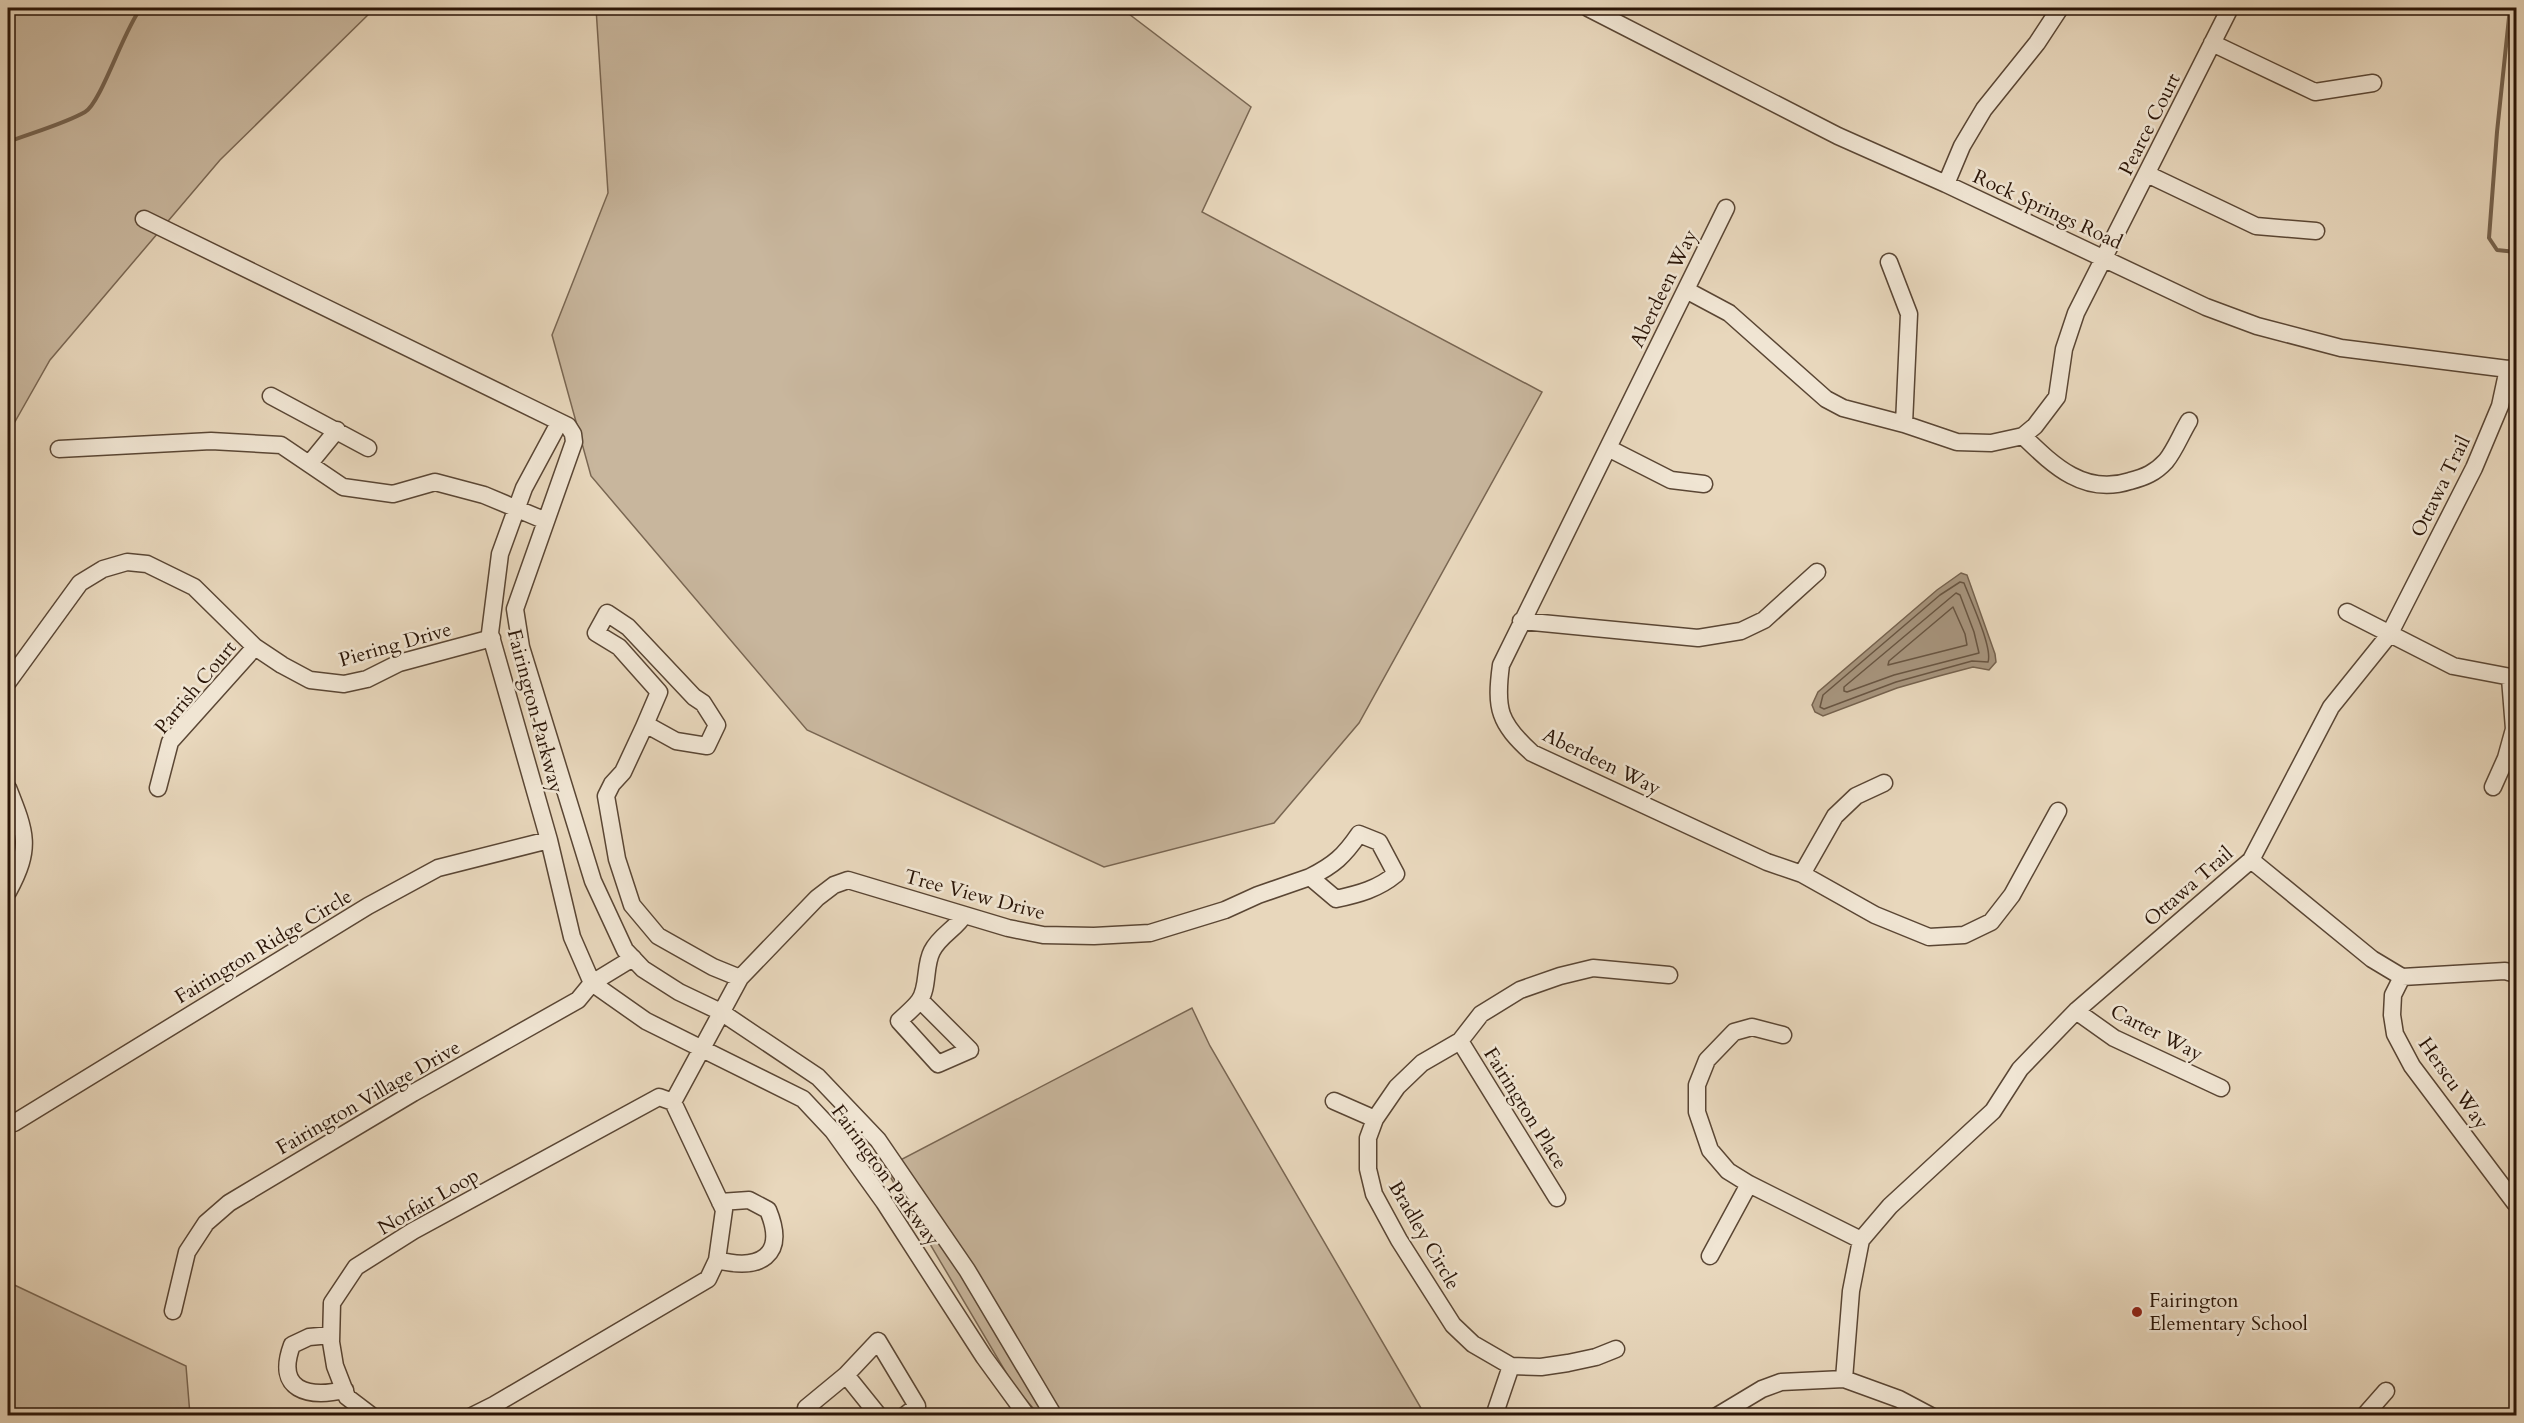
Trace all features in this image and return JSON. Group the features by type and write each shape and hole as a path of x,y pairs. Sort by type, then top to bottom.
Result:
{"street":[{"name":"Rock Springs Road","path":"1588,8 1838,136 1946,184 2206,307 2257,326 2341,348 2512,368"},
{"path":"1946,184 1962,146 1984,109 2037,43 2060,8"},
{"name":"Pearce Court","path":"2023,436 2035,426 2057,397 2064,349 2076,313 2230,8"},
{"path":"2212,43 2315,92 2373,83"},
{"path":"2147,174 2256,226 2282,230 2316,231"},
{"name":"Aberdeen Way","path":"1726,208 1500,665 1497,695 1501,714 1514,737 1532,753 1767,862 1802,874 1875,915 1929,937 1964,936 1991,922 2012,895 2058,811"},
{"path":"144,219 559,423"},
{"path":"1889,262 1909,314 1904,424"},
{"path":"1686,290 1729,313 1826,399 1843,408 1904,424 1957,442 1991,443 2023,436 2053,466 2081,481 2120,485 2152,475 2167,460 2189,421"},
{"name":"Ottawa Trail","path":"1844,1379 1851,1291 1861,1240 1890,1206 1994,1111 2020,1069 2076,1011 2252,860 2331,707 2390,635 2474,468 2500,406 2512,368"},
{"path":"271,396 368,448"},
{"name":"Fairington Parkway","path":"1027,1416 984,1357 884,1202 834,1131 803,1099 646,1021 592,983 572,937 549,840 490,633 500,554 524,488 559,423 568,426 573,434 574,442 515,609 521,647 594,881 625,950 643,969 721,1012 818,1077 878,1140 967,1269 1054,1416"},
{"path":"310,463 337,430"},
{"path":"59,449 211,441 281,446 310,463 343,487 393,494 435,482 484,495 546,521"},
{"path":"1608,448 1671,480 1704,484"},
{"name":"Piering Drive","path":"8,682 80,583 103,569 127,562 147,564 194,587 255,647 310,680 344,684 367,679 399,663 492,638"},
{"path":"1521,621 1698,638 1741,632 1764,620 1817,572"},
{"path":"2347,612 2452,666 2513,678 2514,729 2506,758 2493,787"},
{"path":"644,727 647,725 676,741 706,746 717,725 703,703 694,698 628,627 607,613 596,633 619,647 659,692 623,771 606,796 617,859 632,905 658,936 740,978"},
{"name":"Parrish Court","path":"158,788 171,742 255,647"},
{"path":"1802,874 1835,816 1856,796 1884,783"},
{"path":"8,788 20,819 24,854 19,872 8,892"},
{"name":"Tree View Drive","path":"703,1048 740,978 817,898 834,885 848,879 964,915 1043,935 1150,933 1226,910 1331,867 1343,857 1359,834 1379,842 1396,874 1383,885 1364,893 1336,899 1310,877"},
{"name":"Fairington Ridge Circle","path":"14,1123 368,906 438,868 549,840"},
{"path":"2252,860 2372,959 2402,977 2505,972 2517,974"},
{"path":"920,1000 925,989 925,973 932,951 947,931 960,922 964,915"},
{"name":"Fairington Village Drive","path":"173,1311 188,1252 206,1223 229,1203 413,1093 578,1000 592,983 633,958"},
{"name":"Bradley Circle","path":"1616,1349 1596,1357 1568,1363 1541,1367 1511,1366 1473,1344 1453,1325 1399,1240 1374,1194 1368,1169 1368,1138 1375,1119 1397,1088 1422,1064 1460,1041 1481,1014 1520,990 1560,976 1593,968 1669,975"},
{"name":"Herscu Way","path":"2402,977 2393,995 2395,1034 2412,1066 2515,1203"},
{"name":"Carter Way","path":"2076,1011 2114,1038 2221,1088"},
{"path":"1783,1035 1752,1028 1734,1032 1707,1059 1697,1085 1697,1112 1710,1150 1728,1171 1749,1184 1861,1240"},
{"name":"Fairington Place","path":"1460,1041 1557,1198"},
{"path":"472,1416 708,1279 717,1260 724,1210 673,1102 703,1048"},
{"name":"Norfair Loop","path":"372,1416 347,1397 335,1366 331,1335 332,1303 356,1267 413,1231 659,1097 673,1102"},
{"path":"1334,1101 1375,1119"},
{"path":"1710,1256 1749,1184"},
{"path":"717,1260 747,1265 760,1261 768,1254 773,1240 774,1226 768,1210 749,1200 720,1202"},
{"path":"331,1335 309,1338 292,1345 287,1360 287,1371 296,1387 306,1392 324,1394 345,1390"},
{"path":"806,1408 846,1375 878,1341 916,1406 904,1416"},
{"path":"1494,1416 1511,1366"},
{"path":"846,1375 879,1416"},
{"path":"1717,1416 1762,1389 1781,1382 1844,1379 1899,1399 1930,1416"},
{"path":"2364,1416 2386,1391"}],"shaded area":[{"path":"8,8 375,8 220,160 50,360 8,434"},
{"path":"596,8 1121,8 1251,107 1202,212 1542,392 1359,723 1274,823 1104,867 807,730 591,476 552,335 608,193"},
{"path":"1192,1008 1210,1046 1425,1415 1039,1415 1014,1386 885,1168"},
{"path":"8,1282 186,1366 190,1415 8,1415"}],"water":[{"path":"1961,573 1967,575 1995,654 1996,662 1989,670 1973,667 1897,688 1823,716 1815,712 1812,705 1818,692 1937,590"}],"waterway":[{"path":"8,142 67,120 85,112 91,106 141,8"},
{"path":"2510,8 2489,238 2497,250 2516,252"}],"place":[{"name":"Fairington Elementary School","path":"2137,1312"}]}
